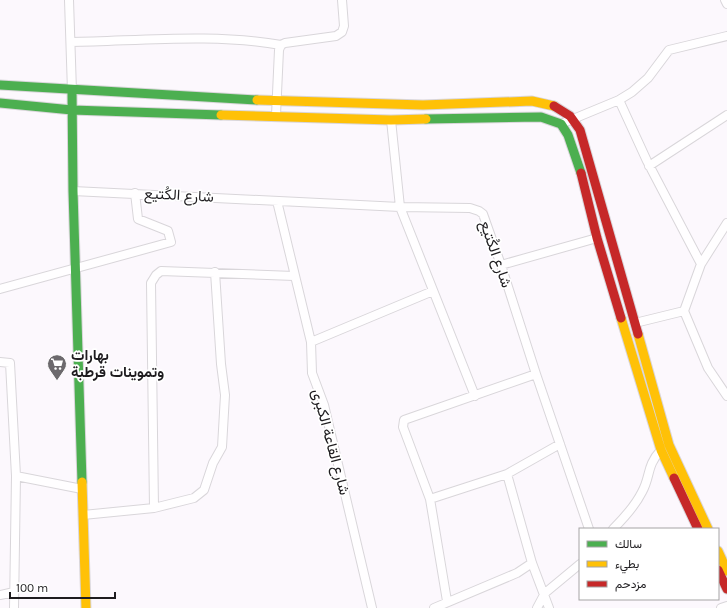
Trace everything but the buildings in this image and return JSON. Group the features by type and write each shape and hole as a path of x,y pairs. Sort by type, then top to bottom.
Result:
{"main road":[{"path":"0,86 72,91 277,100 386,104 544,103 558,107 573,118 581,135 669,445 708,528"},
{"path":"72,91 75,269 86,608"},
{"path":"0,103 72,110 276,115 391,120 536,117 553,120 561,124 568,135 582,175 597,238 661,450 698,528"},
{"path":"719,553 727,571"},
{"path":"719,572 727,589"}],"street":[{"path":"69,0 72,91"},
{"path":"71,42 186,40 257,41 281,45 285,43 336,36 342,32 344,26 342,0"},
{"path":"725,0 727,4"},
{"path":"561,124 619,100 632,92 648,78 669,50 727,36"},
{"path":"276,115 279,50 281,45"},
{"path":"619,100 649,166 701,264"},
{"path":"649,166 727,115"},
{"path":"391,120 400,207 475,396"},
{"name":"شارع الكُتيع","path":"73,190 400,207 470,208 479,211 485,220 501,265 536,374 589,528"},
{"path":"0,289 171,242 168,231 138,219 136,193"},
{"name":"شارع القاعة الكبرى","path":"278,201 294,276 311,342 312,373 324,405 372,608"},
{"path":"727,224 701,264 684,311 708,368 727,396"},
{"path":"501,265 597,238"},
{"path":"154,508 152,283 156,275 161,271 170,271 294,276"},
{"path":"83,515 154,508 194,498 200,494 207,482 213,463 222,447 225,383 221,364 215,272"},
{"path":"311,342 433,291"},
{"path":"635,323 684,311"},
{"path":"0,362 10,363 16,476 14,608"},
{"path":"447,601 430,500 403,427 404,420 536,374"},
{"path":"430,500 507,474 560,444"},
{"path":"614,528 630,510 643,491 652,460 661,450"},
{"path":"507,474 532,563 545,593 549,608"},
{"path":"16,476 82,488"},
{"path":"434,608 447,601 460,598 510,576 532,563"},
{"path":"538,608 545,593 579,565"},
{"path":"0,595 14,592"},
{"path":"721,608 727,606"}],"traffic: fast":[{"path":"0,85 257,100"},
{"path":"72,91 73,191 82,482"},
{"path":"0,103 72,110 221,115"},
{"path":"426,119 541,117 561,124 568,135 581,173"}],"traffic: slow":[{"path":"257,100 423,105 532,101 554,106"},
{"path":"221,115 391,120 426,119"},
{"path":"621,318 661,450 674,478"},
{"path":"638,334 669,445 708,528"},
{"path":"82,482 86,608"},
{"path":"719,553 727,571"}],"traffic: jam":[{"path":"554,106 570,116 580,130 638,334"},
{"path":"581,173 597,238 621,318"},
{"path":"674,478 698,528"},
{"path":"719,572 727,589"}],"place":[{"name":"بهارات وتموينات قرطبة","path":"57,381"}]}
